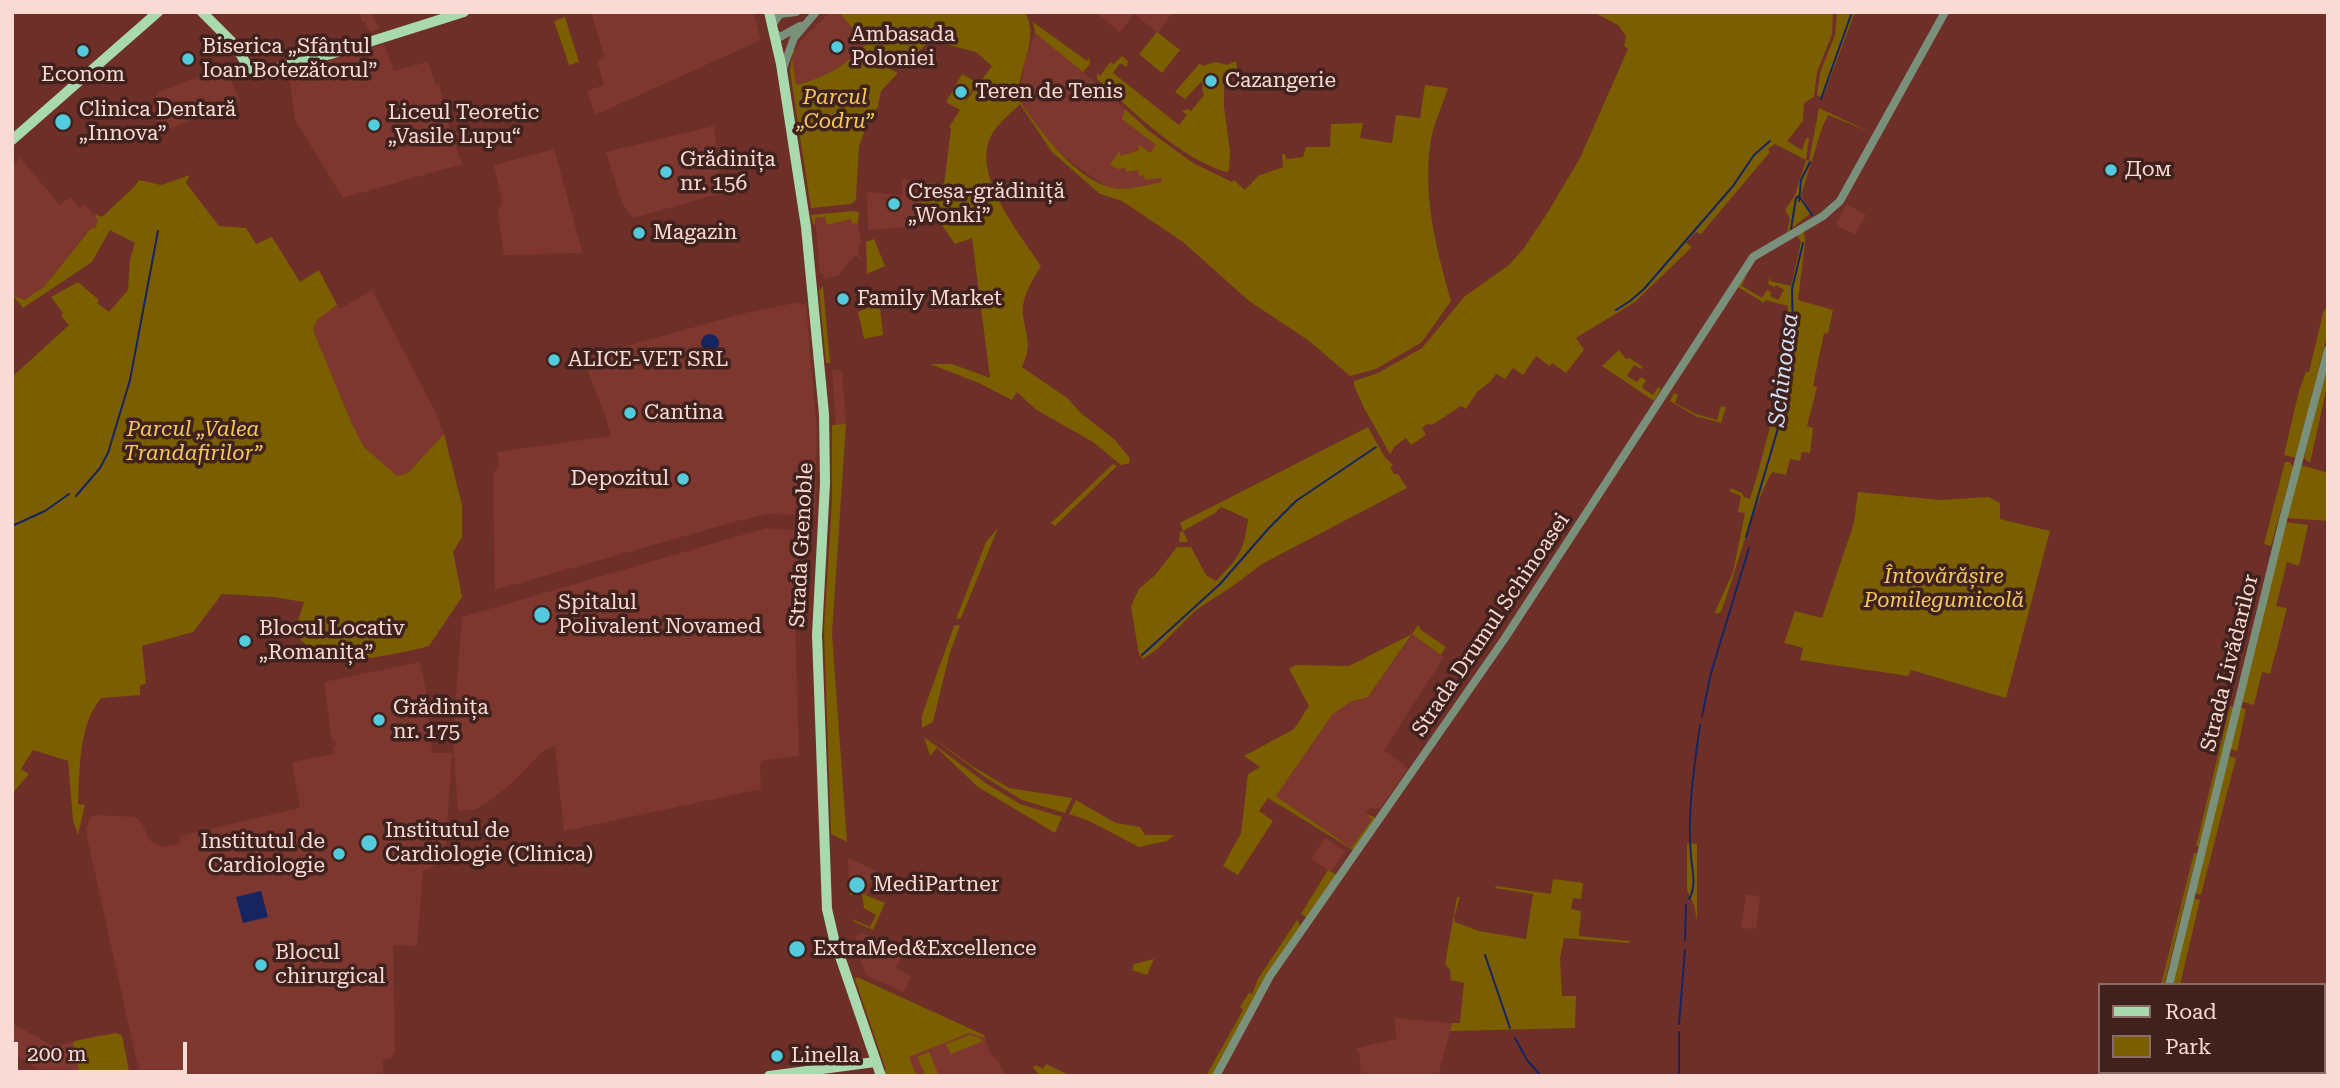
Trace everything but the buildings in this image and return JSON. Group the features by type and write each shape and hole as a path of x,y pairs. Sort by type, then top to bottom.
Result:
{"main road":[{"path":"12,140 158,12"},
{"path":"202,12 236,46 249,69 265,71 331,54 464,12"},
{"name":"Strada Grenoble","path":"769,12 782,71 806,227 825,434 817,635 827,909 834,939 881,1076"},
{"path":"769,1076 874,1062"}],"street":[{"path":"798,26 800,20 795,12 780,14 774,28 780,37 808,20"},
{"path":"782,71 792,42 816,12"},
{"name":"Strada Drumul Schinoasei","path":"1216,1076 1270,976 1505,638 1753,257 1818,218 1836,205 1845,194 1945,12"},
{"name":"Strada Livădarilor","path":"2169,983 2270,572 2328,350"}],"shaded area":[{"path":"359,12 371,12 380,28 370,32 365,22 362,22"},
{"path":"591,12 753,12 761,40 595,115 587,91 604,85 597,61 605,58"},
{"name":"Ambasada Poloniei","path":"830,12 839,12 867,45 828,75 795,85 792,57 800,42"},
{"path":"1095,12 1172,13 1158,33 1134,14 1120,32"},
{"path":"1035,33 1149,131 1193,163 1214,174 1116,194 1067,159 1050,143 1021,102 1025,60"},
{"name":"Liceul Teoretic „Vasile Lupu“","path":"384,44 394,71 428,62 436,85 439,84 450,130 462,164 343,198 295,120 289,73"},
{"path":"225,66 240,101 161,132 152,113 157,93"},
{"name":"Grădinița nr. 156","path":"714,126 722,193 633,218 622,203 606,152"},
{"path":"554,149 582,251 504,255 498,214 502,200 494,165"},
{"path":"20,158 60,205 70,197 79,208 85,204 98,220 96,227 89,229 44,287 23,301 12,295 12,165"},
{"name":"Creșa-grădiniță „Wonki”","path":"902,179 922,182 922,219 906,227 868,230 867,192 902,195"},
{"path":"1847,204 1866,215 1855,234 1836,223"},
{"path":"857,213 861,244 858,245 859,256 862,261 855,255 839,275 823,279 824,274 820,274 815,218 826,217 827,225"},
{"path":"372,290 435,411 444,434 408,473 397,476 364,447 313,330 317,320 337,305 340,309"},
{"path":"795,303 806,305 817,431 815,515 767,514 737,521 495,590 493,473 499,466 497,452 611,436 583,358 745,313"},
{"path":"832,370 842,370 846,424 836,425"},
{"path":"766,528 800,531 795,620 799,756 762,760 761,789 564,831 555,746 543,751 512,783 488,802 476,809 458,811 453,737 462,617"},
{"path":"1413,634 1444,657 1384,750 1408,768 1380,809 1369,808 1366,814 1372,818 1351,848 1276,796 1332,715 1350,702 1368,697"},
{"path":"420,662 428,700 432,753 452,753 445,855 447,860 423,871 417,946 393,945 395,1051 392,1058 383,1060 383,1076 140,1076 88,841 86,829 90,818 96,815 135,817 142,823 149,840 162,847 181,843 180,836 300,808 292,762 334,754 333,746 336,745 335,741 332,741 324,682"},
{"path":"1325,838 1345,851 1331,872 1311,859"},
{"path":"848,858 877,871 867,895 849,888"},
{"path":"1746,895 1760,896 1756,929 1741,928"},
{"path":"863,933 904,951 896,968 911,976 904,992 865,975 855,944 855,936"},
{"path":"873,985 984,1035 991,1055 998,1060 1005,1076 917,1076"},
{"path":"1395,1018 1452,1023 1438,1076 1361,1076 1359,1053 1356,1050 1396,1039"},
{"path":"12,1023 54,1047 97,1035 121,1034 130,1076 50,1076 12,1053"}],"green space":[{"name":"Parcul „Codru”","path":"839,12 1025,12 1030,35 1020,80 1022,104 1070,163 1094,181 1119,189 1162,182 1161,178 1145,180 1144,175 1139,176 1138,170 1126,172 1125,168 1119,169 1110,165 1119,151 1121,156 1139,150 1138,144 1150,153 1156,145 1122,119 1125,109 1149,131 1193,163 1232,182 1234,180 1245,190 1258,176 1283,167 1282,154 1285,154 1286,159 1303,157 1306,147 1330,147 1331,124 1363,123 1360,138 1392,143 1396,115 1420,118 1425,85 1448,88 1431,139 1428,186 1436,244 1451,301 1422,342 1376,369 1350,376 1308,340 1249,301 1183,242 1122,201 1100,194 1052,152 1020,104 991,136 987,151 987,168 1001,204 1041,266 1023,307 1028,350 1022,367 1067,398 1082,414 1114,439 1129,457 1130,463 1121,465 1093,442 1035,409 1017,392 1012,400 979,383 930,364 952,364 990,378 972,238 955,244 934,214 922,219 922,182 944,185 949,127 960,110 946,102 962,74 976,82 963,105 992,66 976,52 930,40 907,64 890,62 888,68 898,73 881,91 878,106 859,146 856,200 851,204 811,208 790,71 792,57 796,85 834,70 866,45"},
{"path":"1593,12 1833,12 1832,34 1817,72 1814,97 1804,103 1803,121 1787,141 1802,150 1806,138 1809,138 1806,160 1775,144 1768,149 1770,152 1701,234 1696,232 1686,243 1692,247 1635,302 1576,338 1584,350 1566,373 1536,356 1523,375 1513,368 1505,379 1496,374 1477,392 1466,409 1461,406 1432,425 1427,424 1422,428 1426,435 1411,445 1406,438 1395,446 1390,454 1364,408 1354,381 1378,373 1422,348 1465,296 1509,265 1548,212 1580,158 1628,49 1624,46 1626,36 1618,25"},
{"path":"1837,12 1855,12 1823,97 1817,96 1820,73 1835,35"},
{"path":"565,17 579,62 569,65 554,21"},
{"path":"1033,22 1087,61 1089,57 1090,64 1083,72 1035,33"},
{"path":"1157,32 1180,50 1162,73 1139,54"},
{"path":"1122,56 1128,61 1127,67 1120,63 1113,73 1179,125 1187,115 1182,111 1191,111 1204,95 1203,84 1201,82 1185,99 1175,92 1200,63 1202,66 1216,62 1227,65 1236,61 1237,69 1224,80 1229,171 1208,165 1174,145 1097,79 1097,73 1100,76 1110,62 1114,64"},
{"path":"1819,108 1870,132 1828,115 1801,195 1811,213 1787,232 1790,219 1785,210 1795,195 1806,160 1809,161"},
{"name":"Parcul „Valea Trandafirilor”","path":"190,175 186,183 219,226 246,228 256,244 272,237 300,282 319,270 337,305 317,320 313,330 364,447 397,476 408,473 444,434 462,505 462,537 453,552 462,597 429,646 343,661 317,651 299,638 297,626 304,602 222,594 193,632 142,646 146,683 140,686 140,695 101,698 93,709 84,735 80,762 78,804 85,805 78,835 73,820 68,761 33,750 21,769 29,774 12,794 12,377 69,325 51,297 78,282 109,312 128,290 130,259 135,243 110,230 92,262 23,308 12,295 24,300 44,287 90,229 96,227 98,220 94,214 102,217 139,180 161,185"},
{"path":"859,212 858,223 852,224 851,219 827,225 825,217 815,218 815,225 811,215"},
{"path":"1804,231 1798,300 1833,310 1828,334 1824,333 1813,386 1817,387 1807,426 1813,428 1810,453 1802,452 1800,461 1790,459 1786,475 1772,472 1750,523 1721,612 1716,614 1733,572 1745,513 1738,512 1741,496 1731,492 1730,488 1750,499 1775,404 1788,306 1765,300 1764,303 1738,287 1747,274 1742,286 1762,298 1767,290 1771,292 1770,296 1778,300 1784,290 1768,284 1770,276 1770,281 1791,286 1801,242 1797,235"},
{"path":"874,239 885,266 867,274 866,242"},
{"path":"823,286 830,363 826,363 819,290"},
{"path":"876,304 880,308 883,335 864,339 858,312"},
{"path":"2324,309 2328,310 2328,332 2296,458 2284,455 2299,391 2306,372 2309,372"},
{"path":"1619,350 1626,359 1629,358 1643,367 1641,369 1634,365 1627,376 1637,382 1641,377 1646,380 1642,388 1653,395 1658,387 1661,389 1654,401 1602,366"},
{"path":"2328,360 2328,382 2310,463 2304,458"},
{"path":"1674,393 1678,395 1675,403 1696,414 1717,420 1721,406 1726,407 1721,423 1699,418 1670,401"},
{"path":"846,424 832,634 847,842 831,834 824,630 832,500 832,425"},
{"path":"1368,427 1384,456 1393,465 1390,467 1394,474 1398,474 1407,488 1262,564 1196,610 1156,650 1143,659 1139,654 1131,607 1139,589 1155,575 1177,547 1191,547 1206,575 1216,581 1239,554 1248,519 1221,507 1183,531 1180,523"},
{"path":"2285,462 2290,462 2293,467 2271,546 2264,544"},
{"path":"1113,464 1117,466 1055,526 1051,523"},
{"path":"2301,465 2328,473 2328,521 2286,518"},
{"name":"Întovărășire Pomilegumicolă","path":"1858,492 1940,500 1989,497 2000,503 2000,519 2050,531 2006,698 1911,670 1908,676 1800,660 1803,648 1784,643 1795,611 1822,618 1854,523"},
{"path":"2285,522 2308,525 2299,566 2287,562 2276,606 2287,608 2270,674 2262,672 2254,705 2240,701"},
{"path":"998,528 961,618 956,619 986,542"},
{"path":"1183,531 1188,542 1179,542 1180,532"},
{"path":"960,625 949,656 933,722 922,728 922,715 954,626"},
{"path":"1418,625 1446,647 1441,655 1412,634"},
{"path":"1412,634 1368,697 1350,702 1332,715 1276,796 1351,848 1372,819 1366,814 1374,817 1375,821 1353,850 1268,798 1259,811 1273,821 1238,875 1223,866 1241,833 1248,774 1260,767 1244,756 1294,729 1309,706 1289,669 1295,665 1349,666"},
{"path":"2230,706 2234,707 2199,846 2196,846"},
{"path":"2239,707 2246,709 2237,751 2230,749"},
{"path":"925,732 972,766 1009,788 1072,798 1065,813 1022,800 982,775"},
{"path":"924,737 987,784 1020,804 1062,817 1055,833 978,787 937,748 930,756"},
{"path":"2228,756 2236,758 2201,895 2194,893"},
{"path":"1076,800 1116,823 1140,827 1145,835 1174,835 1167,841 1139,847 1089,821 1069,814"},
{"path":"1687,843 1697,844 1697,921 1687,890"},
{"path":"2194,853 2197,853 2164,983 2162,983"},
{"path":"1328,870 1337,875 1307,918 1301,914"},
{"path":"1553,879 1583,883 1581,899 1573,898 1571,909 1581,911 1579,936 1630,941 1564,938 1560,958 1562,996 1576,996 1575,1028 1450,1031 1452,1023 1460,1023 1464,983 1451,980 1450,970 1445,964 1457,897 1460,897 1455,922 1479,931 1526,939 1533,894 1495,888 1551,894"},
{"path":"849,888 885,903 873,930 853,921 852,919 870,927 876,915 864,908 862,894 850,895"},
{"path":"2192,898 2200,900 2180,983 2171,983"},
{"path":"1297,920 1301,926 1213,1076 1206,1076 1243,1010 1240,1007 1249,993 1252,994 1258,979"},
{"path":"1154,959 1147,975 1132,970 1134,964"},
{"path":"857,977 984,1035 985,1038 969,1033 909,1057 917,1076 886,1076 855,979"},
{"path":"116,1033 122,1036 130,1076 80,1076 73,1043"},
{"path":"970,1035 983,1041 951,1054 946,1044"},
{"path":"929,1052 939,1076 926,1076 917,1057"},
{"path":"1046,1064 1071,1076 1040,1076 1033,1067 1036,1065 1043,1069"}],"water":[{"path":"710,334 716,337 719,343 716,349 710,352 704,349 701,343 704,337"},
{"path":"261,891 268,917 243,923 236,897"}],"waterway":[{"name":"Schinoasa","path":"1821,99 1852,12"},
{"path":"1616,310 1644,289 1733,186 1754,155 1770,141"},
{"name":"Schinoasa","path":"1799,201 1801,180 1810,162"},
{"name":"Schinoasa","path":"1791,229 1796,198 1799,196 1812,215"},
{"path":"76,496 100,468 108,453 130,380 158,231"},
{"name":"Schinoasa","path":"1746,537 1784,408 1793,333 1792,289 1803,243"},
{"path":"1142,655 1220,584 1296,501 1376,447"},
{"path":"12,526 45,511 69,494"},
{"name":"Schinoasa","path":"1702,716 1711,673 1749,548"},
{"name":"Schinoasa","path":"1689,899 1693,884 1690,840 1693,774 1700,725"},
{"name":"Schinoasa","path":"1685,940 1686,905"},
{"name":"Schinoasa","path":"1679,1024 1685,950"},
{"path":"1485,955 1510,1028"},
{"name":"Schinoasa","path":"1679,1032 1679,1076"},
{"path":"1515,1038 1527,1060 1541,1076"}],"place":[{"name":"Ambasada Poloniei","path":"837,47"},
{"name":"Econom","path":"83,51"},
{"name":"Biserica „Sfântul Ioan Botezătorul”","path":"188,59"},
{"name":"Cazangerie","path":"1211,81"},
{"name":"Teren de Tenis","path":"961,92"},
{"name":"Clinica Dentară „Innova”","path":"63,122"},
{"name":"Liceul Teoretic „Vasile Lupu“","path":"374,125"},
{"name":"Дом","path":"2111,170"},
{"name":"Grădinița nr. 156","path":"666,172"},
{"name":"Creșa-grădiniță „Wonki”","path":"894,204"},
{"name":"Magazin","path":"639,233"},
{"name":"Family Market","path":"843,299"},
{"name":"ALICE-VET SRL","path":"554,360"},
{"name":"Cantina","path":"630,413"},
{"name":"Depozitul","path":"683,479"},
{"name":"Spitalul Polivalent Novamed","path":"542,615"},
{"name":"Blocul Locativ „Romanița”","path":"245,641"},
{"name":"Grădinița nr. 175","path":"379,720"},
{"name":"Institutul de Cardiologie (Clinica)","path":"369,843"},
{"name":"Institutul de Cardiologie","path":"339,854"},
{"name":"MediPartner","path":"857,885"},
{"name":"ExtraMed&Excellence","path":"797,949"},
{"name":"Blocul chirurgical","path":"261,965"},
{"name":"Linella","path":"777,1056"}]}
